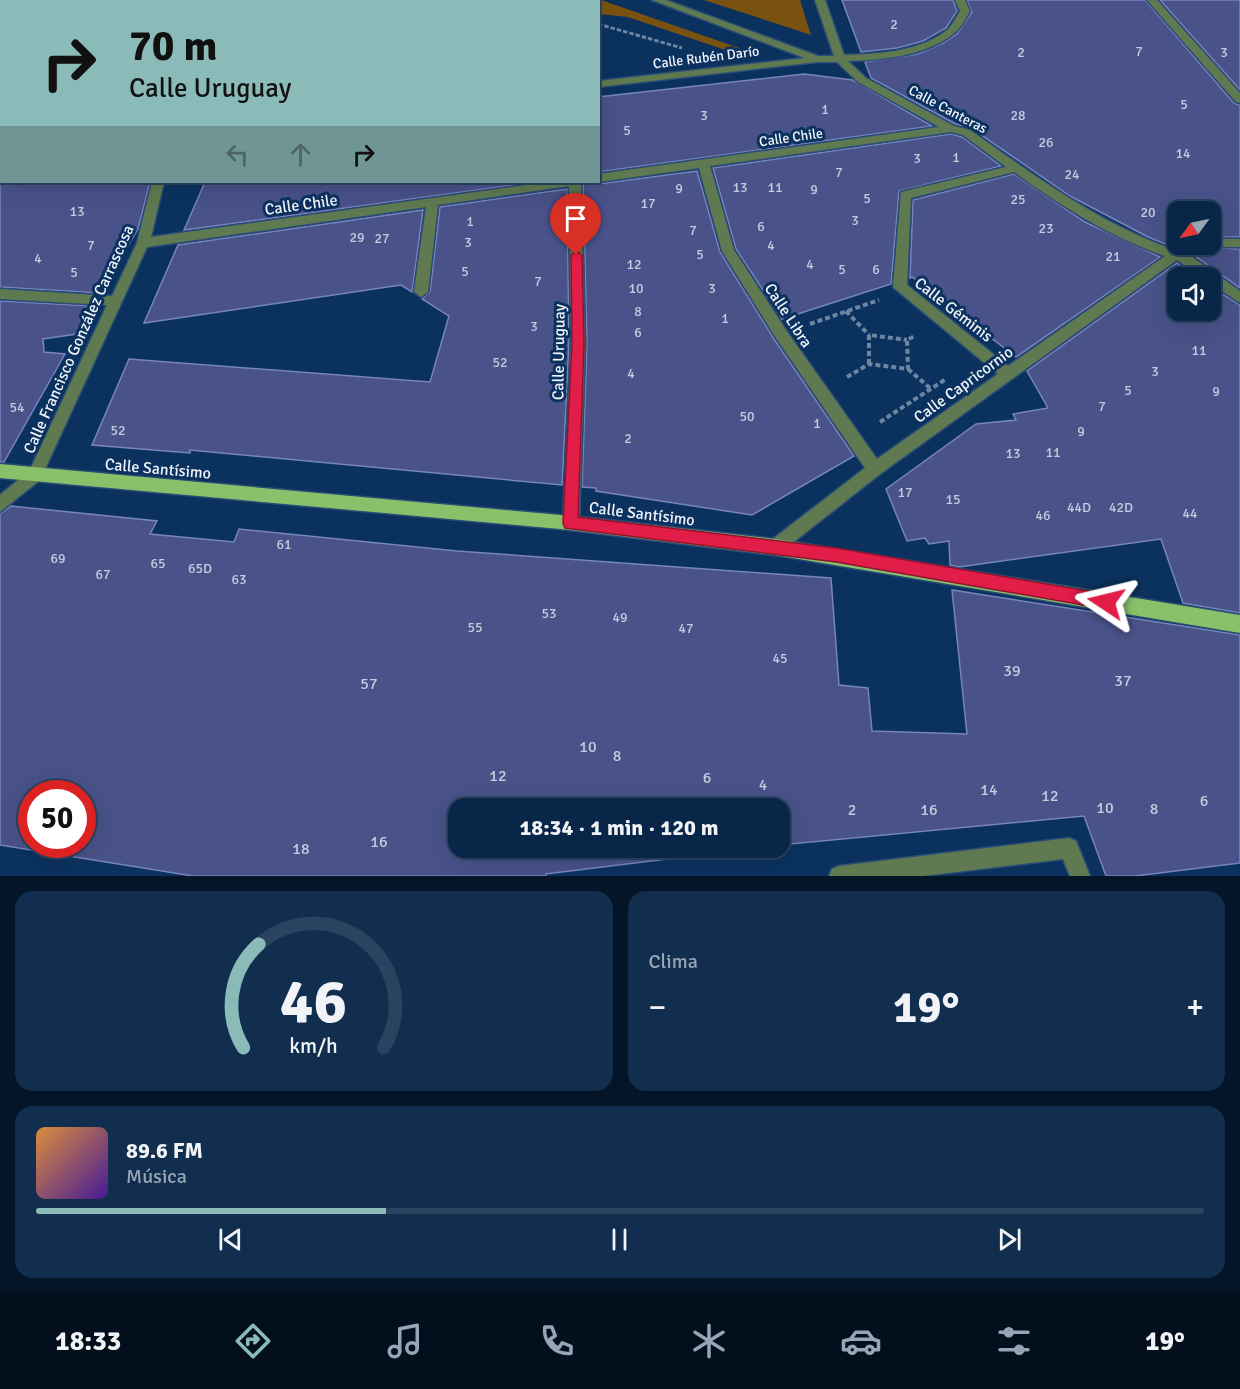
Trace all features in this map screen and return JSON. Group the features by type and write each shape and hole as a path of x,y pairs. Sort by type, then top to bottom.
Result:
{"main road":[{"name":"Calle Santísimo","path":"0,471 571,523 775,547 1240,624"}],"street":[{"path":"657,0 818,59 840,59 926,45 951,32 965,10 960,0"},
{"path":"820,0 840,59"},
{"path":"1152,0 1240,100"},
{"path":"762,66 776,56 771,41"},
{"name":"Calle Rubén Darío","path":"600,84 818,59"},
{"name":"Calle Canteras","path":"840,59 862,80 951,129 966,132 1056,196 1133,240 1167,252"},
{"name":"Calle Chile","path":"600,178 951,129"},
{"name":"Calle Libra","path":"704,164 728,251 781,334 875,470"},
{"name":"Calle Géminis","path":"1008,374 900,287 904,195 1016,168"},
{"name":"Calle Francisco González Carrascosa","path":"35,475 143,243 158,183"},
{"name":"Calle Chile","path":"143,243 566,183"},
{"name":"Calle Uruguay","path":"571,523 578,344 573,183"},
{"path":"421,292 433,201"},
{"path":"1221,243 1240,243"},
{"name":"Calle Canteras","path":"1175,255 1188,259 1240,298"},
{"name":"Calle Capricornio","path":"775,547 875,470 1175,255"},
{"path":"0,294 117,301"},
{"path":"0,506 35,475"},
{"path":"839,876 1069,848 1080,876"}],"path":[{"path":"600,25 688,49"},
{"path":"781,334 905,291"},
{"path":"846,311 869,335 907,340 942,320"},
{"path":"869,335 869,363"},
{"path":"907,340 908,369"},
{"path":"854,439 985,354"},
{"path":"821,393 869,363 908,369 931,389"}],"shaded area":[{"path":"600,0 742,49 740,55 628,17 600,14"},
{"path":"704,0 800,0 811,35 802,32"}],"building":[{"path":"842,0 953,0 957,11 946,28 923,41 897,48 861,52"},
{"path":"967,0 1145,0 1234,103 1240,105 1240,237 1221,237 1221,201 1167,201 1167,245 1148,237 1070,196 971,128 955,124 871,78 865,62 918,54 943,43 957,34 972,12"},
{"path":"1160,0 1240,0 1240,90"},
{"path":"804,74 853,80 932,126 600,172 600,97"},
{"path":"951,134 962,137 1001,166 899,191 891,284 782,319 736,249 713,168"},
{"path":"697,171 720,252 774,339 854,456 752,515 582,487 587,344 583,183 598,184"},
{"path":"1014,174 1085,222 1160,257 1016,357 912,277 910,278 913,200"},
{"path":"0,183 150,183 138,229 100,293 0,287"},
{"path":"205,183 528,183 184,230"},
{"path":"567,189 569,344 562,485 190,450 190,453 92,445 129,359 430,382 449,316 422,299 430,292 440,207"},
{"path":"423,210 412,292 401,285 144,323 178,245"},
{"path":"1221,248 1240,249 1240,288 1221,275 1221,267 1210,267 1193,255 1221,255"},
{"path":"1177,263 1183,267 1171,267"},
{"path":"1167,270 1167,321 1221,321 1221,293 1240,305 1240,613 1183,603 1161,539 959,567 950,565 949,541 929,544 925,538 907,541 886,489 976,424 1016,420 1013,414 1048,408 1027,371"},
{"path":"0,301 93,306 77,334 43,339 44,352 65,354 4,462 0,462"},
{"path":"11,506 157,521 150,534 234,542 239,529 457,551 831,578 839,685 868,688 872,731 967,734 952,590 1240,635 1240,863 1135,876 1106,876 1084,816 790,844 790,798 448,798 448,858 676,858 546,874 546,876 193,876 81,858 96,858 96,780 18,780 18,848 0,845 0,514"}],"route":[{"path":"576,255 578,344 571,523 836,555 1106,602"}]}
